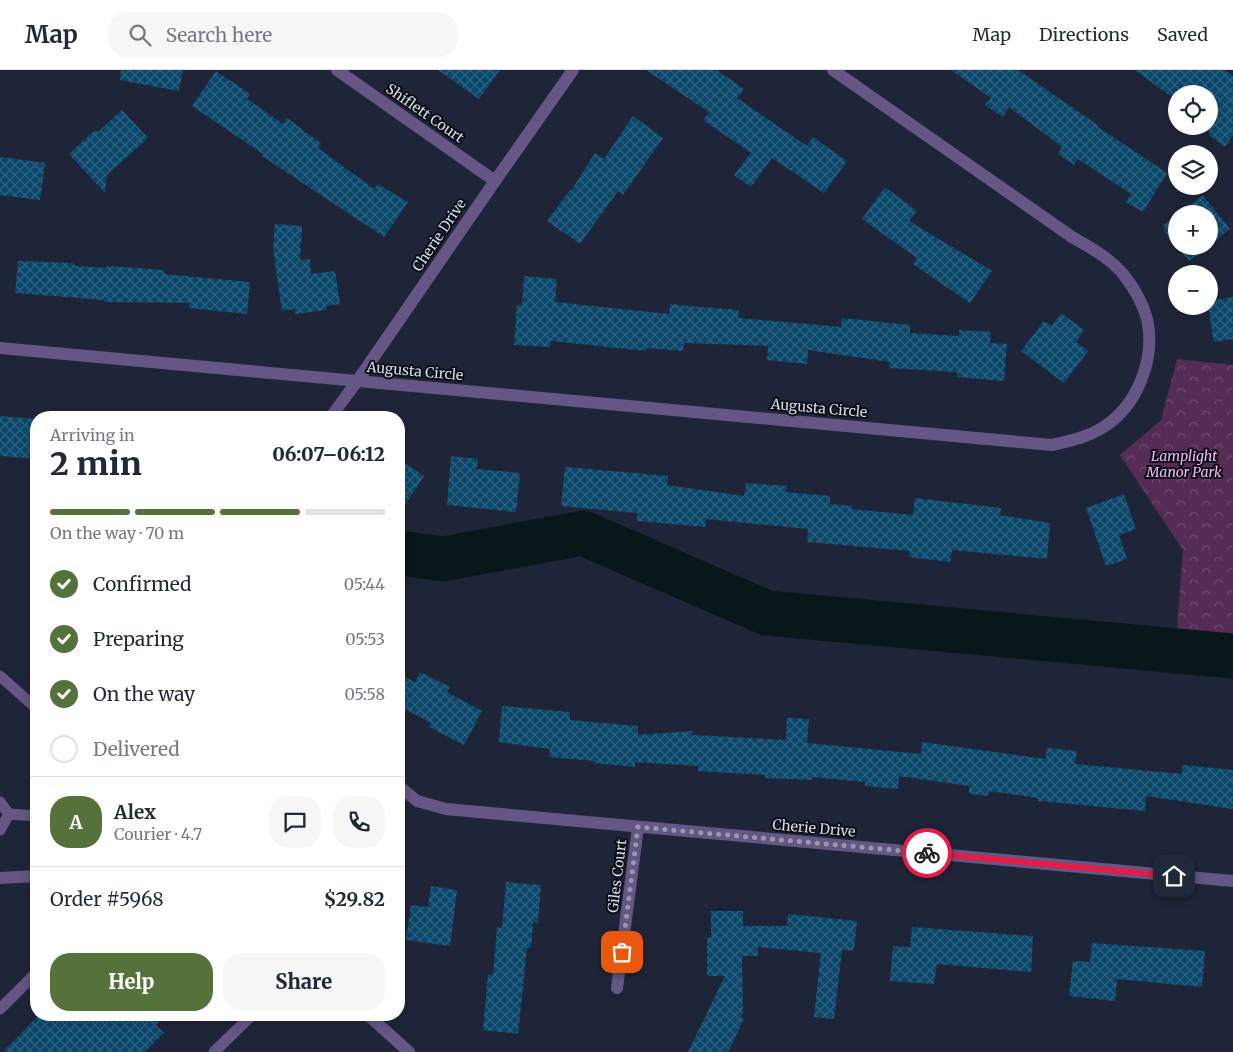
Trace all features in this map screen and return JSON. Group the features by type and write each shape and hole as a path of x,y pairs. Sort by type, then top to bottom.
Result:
{"street":[{"name":"Shiflett Court","path":"337,70 495,181"},
{"name":"Cherie Drive","path":"335,411 573,70"},
{"name":"Augusta Circle","path":"0,348 1052,445 1081,439 1103,428 1118,415 1134,396 1144,373 1149,349 1147,319 1139,299 1124,275 1103,256 1072,237 833,70"},
{"name":"Cherie Drive","path":"405,791 416,801 446,808 1233,881"},
{"name":"Giles Court","path":"617,988 638,827"},
{"path":"0,878 30,876"},
{"path":"375,1021 409,1052"}],"lane":[{"path":"0,676 30,703"},
{"path":"0,802 9,814 30,816"},
{"path":"0,830 9,814"},
{"path":"0,1008 30,979"},
{"path":"214,1052 244,1021"}],"green space":[{"name":"Lamplight Manor Park","path":"1177,359 1233,365 1233,637 1176,642 1183,550 1120,455 1161,420"}],"building":[{"path":"121,70 183,70 179,91 120,80"},
{"path":"438,70 500,70 479,99"},
{"path":"646,70 717,70 744,89 737,98 807,146 813,137 847,161 824,193 772,158 751,187 734,175 751,153 703,120 709,112"},
{"path":"951,70 1018,70 1167,173 1143,212 1126,202 1131,194 1078,159 1074,165 1058,154 1062,147 1009,107 1003,117 985,105 991,98"},
{"path":"1135,70 1224,70 1233,76 1233,135 1225,147 1209,135 1218,135 1218,85 1168,85 1168,94"},
{"path":"216,71 250,94 247,99 283,124 287,118 321,143 318,148 374,189 378,184 408,202 384,237 262,156 263,154 192,106"},
{"path":"122,110 148,138 107,175 105,193 69,154 95,130 98,132"},
{"path":"633,116 663,138 623,195 618,191 580,244 547,221 571,191 595,153 604,159"},
{"path":"0,157 45,163 40,200 0,195"},
{"path":"885,187 917,211 909,221 992,271 970,303 913,264 917,258 862,219"},
{"path":"1203,195 1211,205 1190,205"},
{"path":"1218,214 1230,229 1218,239"},
{"path":"1168,222 1168,236 1163,229 1166,227 1163,226"},
{"path":"275,224 302,226 300,260 310,259 311,274 335,271 340,304 326,306 327,310 295,314 295,309 282,311 273,249"},
{"path":"1184,255 1197,255 1189,261"},
{"path":"18,261 72,263 76,266 106,268 107,266 164,270 164,274 250,282 247,314 189,308 189,303 104,302 104,300 15,293"},
{"path":"524,276 557,279 555,302 669,314 670,304 739,310 738,318 841,327 842,318 910,325 910,333 959,336 959,330 991,332 990,343 1007,344 1004,381 957,377 957,372 889,368 890,362 808,350 807,364 767,360 768,346 684,343 683,351 647,348 646,351 551,341 550,347 514,345 517,305 522,305"},
{"path":"1233,297 1233,339 1214,342 1210,315 1218,315 1218,300"},
{"path":"1061,313 1084,330 1076,342 1088,351 1064,383 1021,351 1044,321 1052,326"},
{"path":"0,416 30,418 30,458 0,456"},
{"path":"451,456 478,459 477,469 520,473 516,512 447,505"},
{"path":"405,463 424,476 405,505"},
{"path":"565,467 668,476 667,485 744,496 746,483 787,486 786,492 830,496 830,504 852,506 851,509 913,515 915,498 1001,508 1000,515 1050,523 1047,559 952,550 950,562 909,557 910,551 807,542 808,529 706,519 705,527 637,521 637,513 561,506"},
{"path":"1124,494 1136,529 1119,535 1127,559 1106,566 1086,508"},
{"path":"420,672 450,687 447,692 482,711 464,745 429,727 431,723 405,709 405,677 415,682"},
{"path":"502,706 570,712 570,720 638,726 638,735 692,731 692,735 786,740 787,718 809,719 807,743 921,754 922,742 1046,759 1047,748 1077,751 1075,764 1182,774 1183,765 1233,770 1233,809 1146,796 1145,811 1038,801 1038,798 989,791 988,796 969,794 969,786 899,776 898,789 865,786 865,782 812,777 812,780 765,778 765,775 698,771 698,766 635,762 635,767 549,757 550,749 499,742"},
{"path":"506,882 541,885 538,923 533,922 531,948 527,948 518,1034 483,1030 488,974 493,975 497,927 502,928"},
{"path":"431,886 457,890 450,946 406,940 411,905 428,907"},
{"path":"711,911 743,911 743,926 787,926 788,914 857,921 854,951 842,950 834,1019 814,1017 821,953 758,947 758,956 742,956 743,1012 741,1017 744,1019 728,1052 688,1052 725,976 707,976 707,938 711,938"},
{"path":"912,927 1033,936 1031,972 937,964 934,984 890,981 893,946 910,947"},
{"path":"1092,943 1205,951 1202,987 1117,979 1115,1001 1069,996 1073,961 1090,962"},
{"path":"33,1021 160,1021 156,1025 164,1033 145,1052 3,1052"}],"waterway":[{"path":"405,554 443,559 583,533 767,613 1233,656"}],"way so far":[{"path":"622,952 638,827 927,853"}],"route":[{"path":"927,853 1174,876"}]}
